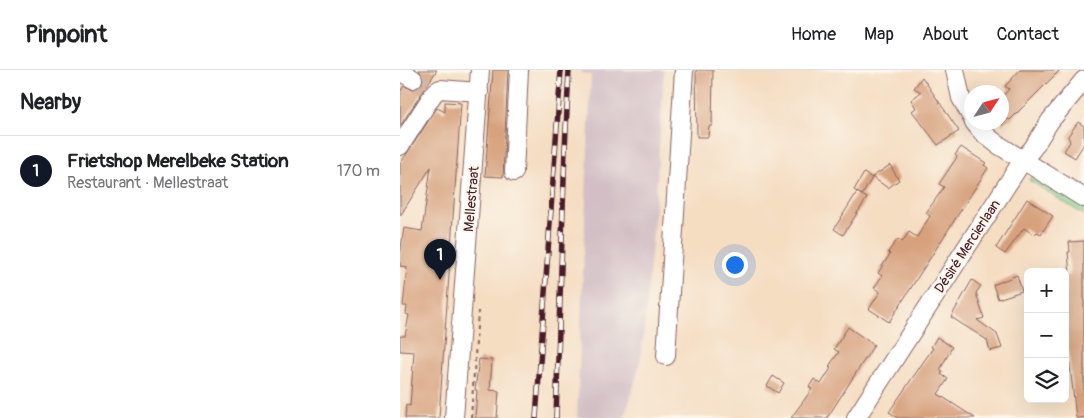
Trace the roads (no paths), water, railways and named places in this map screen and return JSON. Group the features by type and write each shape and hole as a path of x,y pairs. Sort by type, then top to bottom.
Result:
{"street":[{"name":"Mellestraat","path":"454,418 480,70"},
{"path":"514,172 519,70"},
{"path":"666,356 684,70"},
{"path":"955,70 964,103"},
{"name":"Désiré Mercierlaan","path":"857,418 1022,160 1033,148 1056,113 1084,80"},
{"path":"400,146 418,83 440,89 479,92"},
{"path":"980,130 997,144 1084,198"}],"tunnel":[{"path":"413,79 426,87"}],"railway":[{"path":"536,418 561,70"},
{"path":"556,418 569,70"}],"place":[{"name":"Frietshop Merelbeke Station","path":"440,280"}]}
